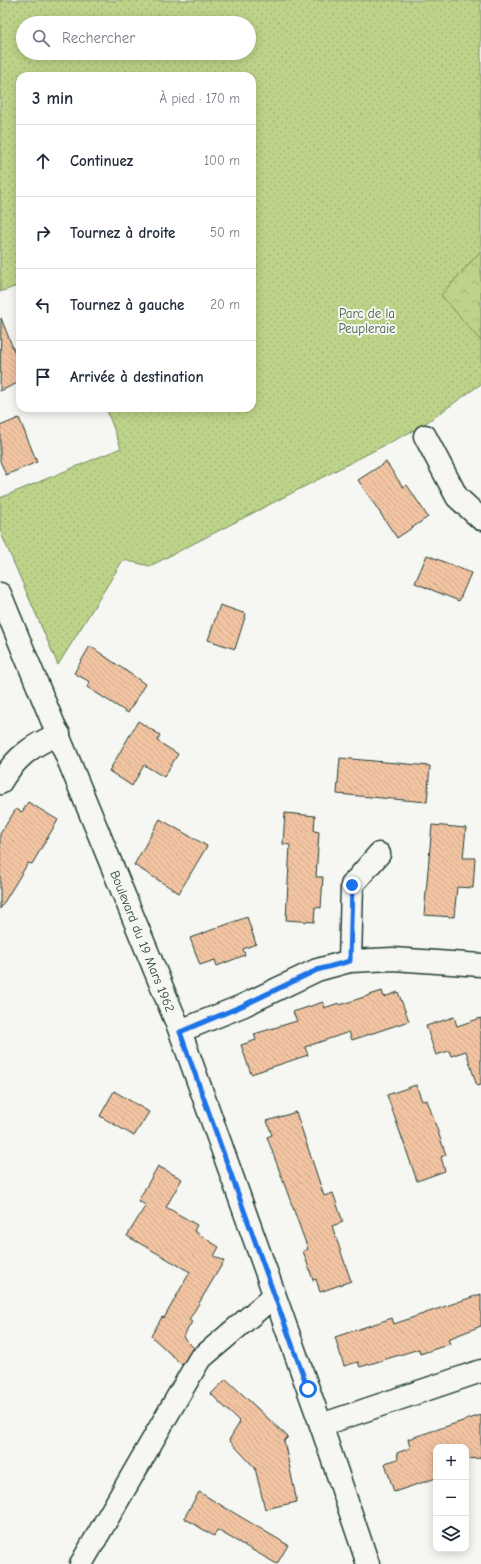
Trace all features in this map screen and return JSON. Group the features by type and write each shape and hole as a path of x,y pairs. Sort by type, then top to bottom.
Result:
{"street":[{"path":"426,436 458,497 481,519"},
{"name":"Boulevard du 19 Mars 1962","path":"0,594 59,734 180,1032 321,1425 368,1564"},
{"path":"0,783 9,769 19,758 39,742 59,734"},
{"path":"350,961 352,885 379,854"},
{"path":"180,1032 242,1006 317,970 350,961 393,959 481,965"},
{"path":"81,1564 200,1360 274,1296"},
{"path":"321,1425 481,1371"}],"green space":[{"name":"Parc de la Peupleraie","path":"0,0 481,0 481,384 420,427 150,566 123,560 58,665 0,531 0,498 121,448 108,412 256,412 256,72 16,72 16,286 0,292"},
{"path":"481,251 481,341 441,295"}],"building":[{"path":"1,318 16,356 16,384 0,391"},
{"path":"19,418 37,462 6,475 0,461 0,426"},
{"path":"386,462 403,487 407,485 428,517 397,538 358,480"},
{"path":"427,555 471,573 459,601 415,583"},
{"path":"220,605 246,614 235,649 208,640"},
{"path":"90,646 145,684 128,713 87,687 90,682 74,673"},
{"path":"138,721 160,735 157,741 178,754 164,777 144,765 132,786 109,771"},
{"path":"340,758 430,766 427,802 337,794"},
{"path":"28,802 58,820 32,864 28,863 0,909 0,834 16,809 22,812"},
{"path":"285,813 315,816 314,831 319,832 316,877 323,877 321,908 315,907 314,922 286,920 290,845 283,844"},
{"path":"160,819 207,846 179,893 134,865"},
{"path":"432,825 466,828 463,858 475,858 473,888 457,887 454,917 424,915"},
{"path":"247,917 256,944 243,949 245,955 217,966 215,960 200,965 190,938"},
{"path":"382,991 384,997 398,992 409,1021 352,1040 349,1032 305,1047 308,1055 251,1074 241,1045 256,1040 254,1034 297,1021 293,1012 323,1002 324,1008 339,1003 340,1005"},
{"path":"454,1017 457,1026 481,1018 481,1085 477,1086 466,1051 451,1056 449,1051 436,1055 426,1026"},
{"path":"416,1085 422,1101 427,1100 446,1155 441,1157 445,1171 417,1181 387,1095"},
{"path":"114,1091 149,1112 134,1136 100,1116"},
{"path":"296,1112 324,1196 333,1193 343,1222 332,1226 351,1281 320,1292 316,1279 313,1280 303,1251 308,1249 267,1137 272,1135 267,1121"},
{"path":"158,1166 182,1179 166,1207 197,1225 194,1231 219,1247 214,1256 224,1261 189,1320 192,1322 183,1337 194,1348 182,1365 151,1336 162,1317 164,1318 190,1272 127,1236 146,1205 138,1201"},
{"path":"481,1294 481,1326 448,1339 450,1344 420,1354 419,1349 360,1367 358,1362 344,1366 335,1337 392,1318 394,1324"},
{"path":"226,1379 288,1437 284,1441 297,1502 265,1509 255,1468 229,1440 240,1422 211,1394"},
{"path":"481,1415 481,1458 469,1459 469,1444 433,1444 433,1479 394,1492 385,1463 398,1459 397,1453 410,1448 408,1439"},
{"path":"199,1492 288,1545 277,1564 217,1530 214,1536 184,1518"}],"route":[{"path":"308,1389 180,1032 242,1006 317,970 350,961 352,885"}]}
